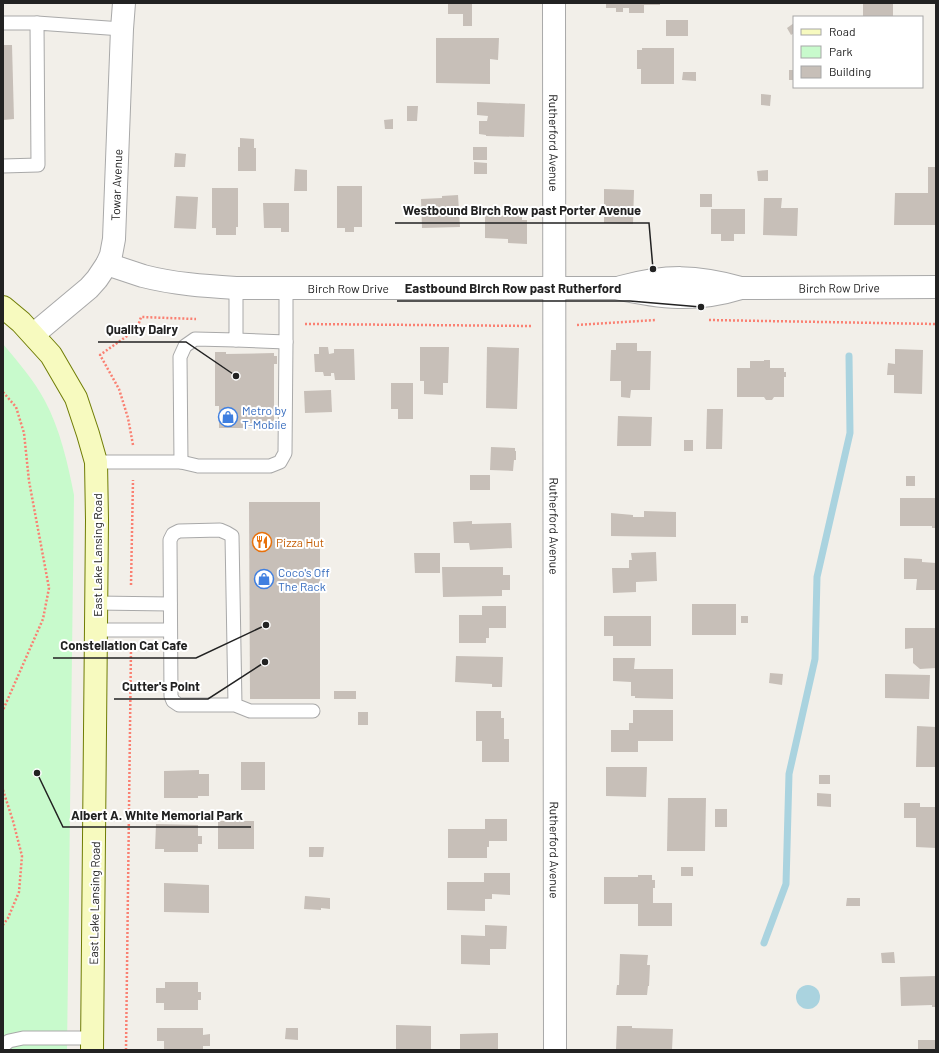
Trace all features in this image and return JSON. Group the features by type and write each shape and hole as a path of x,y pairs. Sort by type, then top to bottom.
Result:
{"main road":[{"name":"East Lake Lansing Road","path":"3,307 34,334 51,355 76,398 96,462 92,1044"}],"street":[{"name":"Towar Avenue","path":"34,334 89,288 104,271 111,255 114,239 124,3"},
{"name":"Rutherford Avenue","path":"554,3 554,1050"},
{"name":"Birch Row Drive","path":"107,264 141,275 169,281 191,285 236,288 616,288 660,278 680,277 723,282 741,288 936,287"}],"lane":[{"path":"3,23 37,23 122,29"},
{"path":"3,166 38,166 37,23"},
{"path":"236,288 236,340"},
{"path":"96,462 181,462 198,466 270,466 280,462 285,453 286,289"},
{"path":"181,462 180,357 185,346 195,339 286,342"},
{"path":"235,705 232,536 220,530 179,531 173,534 170,540 171,696 173,701 179,704 235,705 250,711 313,711"},
{"path":"96,603 170,604"},
{"path":"96,630 170,630"},
{"path":"3,1046 9,1041 23,1038 92,1044"}],"path":[{"path":"131,603 133,442 120,389 100,355 137,329 141,317 200,319"},
{"path":"286,324 553,327 663,319"},
{"path":"702,320 936,324"},
{"path":"3,392 16,407 24,433 29,481 49,588 43,620 3,710"},
{"path":"126,1050 131,630"},
{"path":"3,790 22,856 19,892 8,918 3,925"}],"green space":[{"path":"3,344 31,378 41,393 50,412 63,447 74,495 67,1050 3,1050"}],"water":[{"path":"808,985 817,988 820,997 817,1006 808,1009 799,1006 796,997 799,988"}],"building":[{"path":"448,3 472,3 472,26 463,26 463,14 448,14"},
{"path":"606,3 660,3 660,5 644,5 644,13 629,13 629,8 623,8 623,12 616,12 616,8 606,8"},
{"path":"863,3 893,3 893,16 863,16"},
{"path":"666,20 688,20 688,36 666,36"},
{"path":"793,24 793,34 791,35 787,28"},
{"path":"436,38 499,38 498,60 490,59 490,84 436,83"},
{"path":"3,45 12,45 14,119 3,120"},
{"path":"642,48 674,48 674,84 641,84 641,69 637,69 637,50 642,50"},
{"path":"789,70 793,70 793,80 789,80"},
{"path":"683,72 696,72 696,81 682,80"},
{"path":"761,94 771,95 770,106 761,105"},
{"path":"477,102 525,104 524,137 486,136 479,134 479,121 487,121 488,116 477,115"},
{"path":"407,106 418,106 417,121 407,121"},
{"path":"393,119 393,129 385,129 384,120"},
{"path":"240,138 254,139 254,148 256,148 256,171 238,171 238,147 240,147"},
{"path":"473,147 487,147 487,160 473,160"},
{"path":"175,153 186,154 185,167 174,167"},
{"path":"474,162 487,163 487,174 474,174"},
{"path":"928,167 936,167 936,225 894,225 895,193 928,193"},
{"path":"295,169 307,170 307,191 294,191"},
{"path":"768,170 768,181 758,181 757,171"},
{"path":"337,186 362,186 362,227 354,227 354,232 345,232 345,228 337,228"},
{"path":"212,188 238,188 238,227 236,227 236,235 216,235 216,228 212,228"},
{"path":"604,189 634,190 633,224 604,223"},
{"path":"700,194 712,194 712,207 700,207"},
{"path":"458,195 460,227 422,228 421,199 442,198 442,196"},
{"path":"176,196 198,197 196,229 174,228"},
{"path":"764,198 782,198 781,208 798,208 797,236 763,235"},
{"path":"263,203 289,203 289,232 281,232 281,228 264,228"},
{"path":"711,209 745,209 745,234 734,234 734,241 721,241 721,234 711,234"},
{"path":"485,210 522,211 522,220 527,220 527,244 508,243 508,239 485,238"},
{"path":"616,343 637,343 637,351 651,351 650,390 631,390 630,398 621,397 621,381 610,381 611,350 616,350"},
{"path":"319,347 328,347 329,354 334,353 334,349 354,349 355,380 335,380 334,373 331,373 331,376 324,376 323,372 315,372 314,354 319,354"},
{"path":"420,347 449,347 448,383 443,383 443,395 424,394 424,381 420,381"},
{"path":"487,347 519,348 517,409 486,408"},
{"path":"895,349 923,350 922,394 894,393 894,375 887,375 888,363 895,364"},
{"path":"215,352 226,352 226,354 274,353 274,356 277,356 277,364 274,364 274,428 219,428 219,406 215,406"},
{"path":"770,360 770,368 784,368 786,377 784,377 784,397 774,397 772,400 766,400 764,397 737,397 737,368 750,368 750,361"},
{"path":"391,383 413,383 413,419 398,419 398,409 391,409"},
{"path":"331,390 332,412 305,413 304,391"},
{"path":"707,409 723,409 722,449 706,449"},
{"path":"618,416 652,417 651,446 617,446"},
{"path":"684,440 693,440 693,451 684,451"},
{"path":"491,447 515,448 516,460 514,460 513,471 490,470"},
{"path":"470,475 490,475 490,490 470,490"},
{"path":"906,476 915,476 915,486 906,486"},
{"path":"900,498 936,498 936,528 932,528 932,526 900,526"},
{"path":"249,502 320,502 320,699 250,699"},
{"path":"644,511 676,512 676,537 611,536 611,513 633,515 633,517 644,517"},
{"path":"472,521 472,524 511,523 512,548 470,550 469,543 454,543 453,522"},
{"path":"656,552 657,581 636,582 636,592 613,593 612,568 629,568 629,560 632,560 631,553"},
{"path":"414,553 440,553 440,573 415,573"},
{"path":"904,558 922,559 922,562 936,563 936,590 916,590 917,579 904,579"},
{"path":"442,567 503,567 503,575 510,575 510,590 502,590 502,596 443,597"},
{"path":"692,604 736,604 736,635 692,635"},
{"path":"482,606 506,606 506,628 489,628 489,638 486,638 486,643 459,643 459,615 482,615"},
{"path":"604,616 651,616 651,646 613,646 613,636 604,636"},
{"path":"741,616 748,616 748,623 741,623"},
{"path":"905,628 936,628 936,668 920,669 913,663 913,648 905,649"},
{"path":"456,656 503,657 502,687 492,687 492,684 455,682"},
{"path":"613,658 635,658 634,669 673,669 673,699 635,698 635,696 631,696 631,682 613,681"},
{"path":"770,673 783,674 782,685 769,683"},
{"path":"885,674 930,675 929,699 885,698"},
{"path":"334,691 356,691 356,699 334,699"},
{"path":"633,710 673,710 673,741 638,741 638,752 611,752 611,730 629,730 629,723 633,723"},
{"path":"476,711 501,711 501,718 504,718 504,739 509,739 509,762 482,762 482,741 476,741"},
{"path":"358,712 368,712 368,725 358,725"},
{"path":"917,726 936,727 936,767 916,767"},
{"path":"241,762 265,762 265,790 241,790"},
{"path":"606,767 647,767 646,797 606,796"},
{"path":"199,770 199,774 209,774 209,796 198,796 198,798 164,798 164,771"},
{"path":"819,775 830,775 830,784 819,784"},
{"path":"817,793 831,794 831,807 817,806"},
{"path":"668,798 706,798 705,851 667,851"},
{"path":"904,803 920,803 920,807 936,807 936,848 916,847 916,818 904,818"},
{"path":"715,809 727,809 727,827 715,827"},
{"path":"485,819 507,819 507,841 489,841 489,847 487,847 487,858 448,858 448,829 485,829"},
{"path":"218,821 254,821 254,849 218,849"},
{"path":"156,824 198,825 198,836 202,836 202,844 198,844 198,852 164,852 164,849 155,849"},
{"path":"309,847 324,847 323,857 309,857"},
{"path":"681,867 693,867 693,876 681,876"},
{"path":"484,873 510,873 510,895 492,894 492,899 485,899 485,911 447,910 447,882 484,882"},
{"path":"638,875 652,875 652,880 655,880 655,888 653,888 653,903 672,903 672,926 638,926 638,904 604,904 604,877 638,877"},
{"path":"164,883 209,885 209,913 164,912"},
{"path":"305,896 330,898 330,909 304,909"},
{"path":"847,898 860,898 860,906 846,906"},
{"path":"485,925 507,926 506,949 490,949 490,965 461,964 461,935 485,936"},
{"path":"894,952 895,963 882,963 881,953"},
{"path":"620,954 648,955 647,965 650,965 647,995 616,995 617,985 619,985"},
{"path":"936,976 936,1007 932,1007 932,1005 901,1006 900,977"},
{"path":"165,982 198,982 198,992 201,992 201,1000 198,1000 198,1010 164,1010 164,1003 156,1003 156,988 165,988"},
{"path":"396,1025 431,1026 431,1050 396,1050"},
{"path":"617,1026 673,1029 672,1050 616,1050"},
{"path":"157,1028 203,1028 203,1035 210,1034 210,1046 203,1046 203,1050 164,1050 164,1041 157,1041"},
{"path":"286,1028 298,1028 298,1040 285,1039"},
{"path":"498,1033 498,1050 460,1050 460,1034"},
{"path":"918,1040 936,1040 936,1050 918,1050"}],"waterway":[{"path":"764,943 786,884 789,774 815,659 817,577 850,433 849,356"}],"place":[{"name":"Westbound Birch Row past Porter Avenue","path":"653,269"},
{"name":"Eastbound Birch Row past Rutherford","path":"701,307"},
{"name":"Quality Dairy","path":"236,376"},
{"name":"Metro by T-Mobile","path":"228,417"},
{"name":"Pizza Hut","path":"262,542"},
{"name":"Coco's Off The Rack","path":"264,579"},
{"name":"Constellation Cat Cafe","path":"266,625"},
{"name":"Cutter's Point","path":"265,662"},
{"name":"Albert A. White Memorial Park","path":"37,773"}]}
